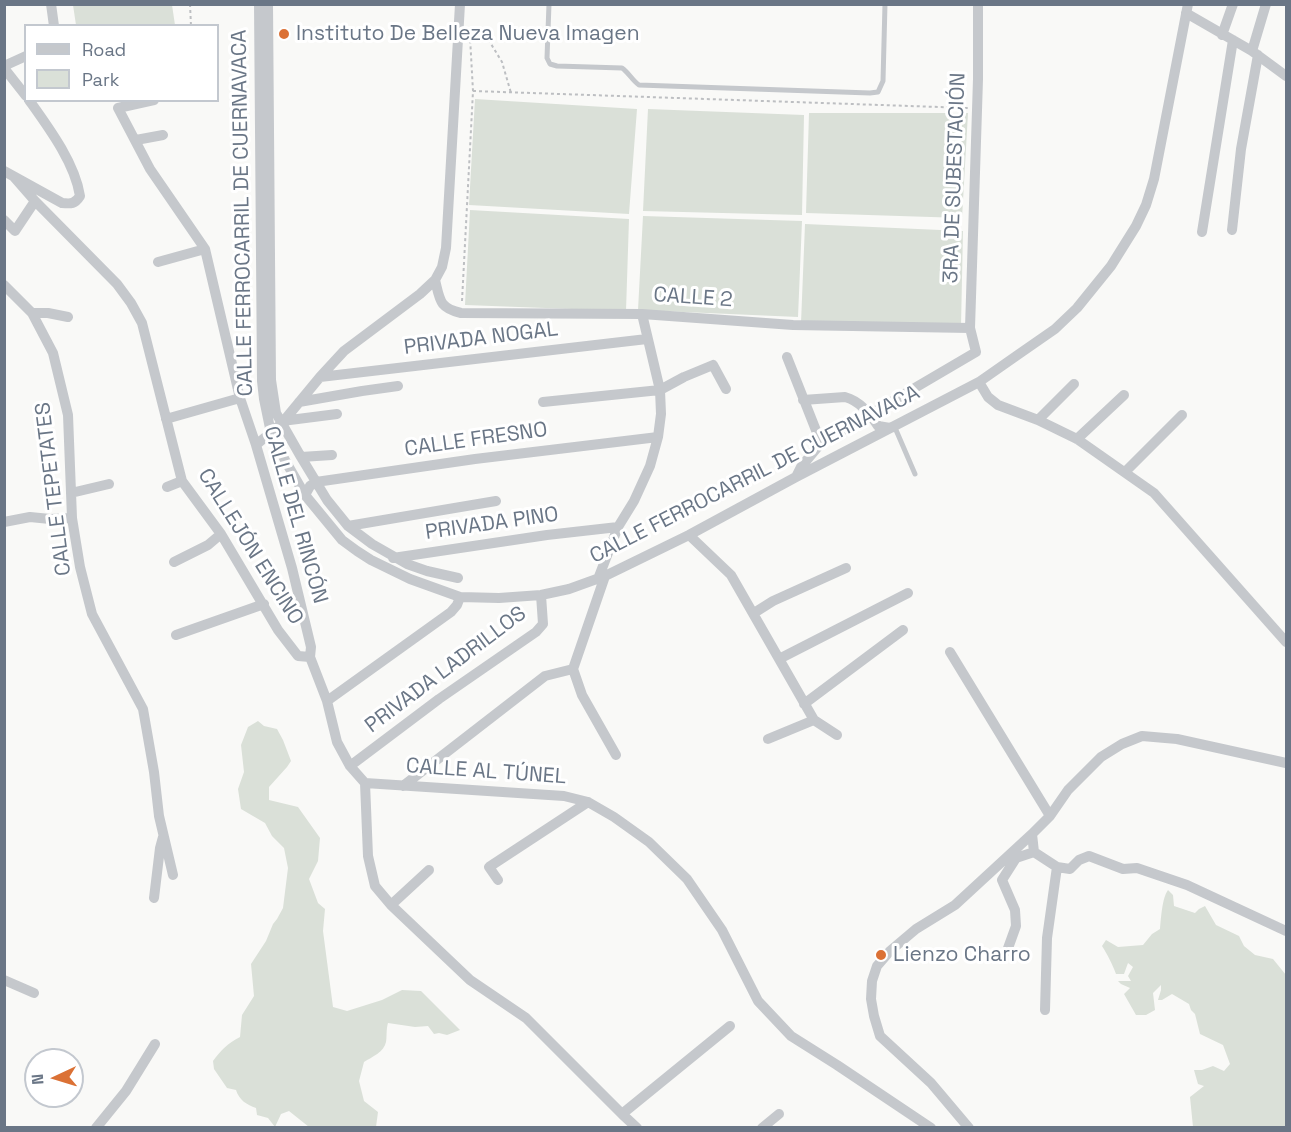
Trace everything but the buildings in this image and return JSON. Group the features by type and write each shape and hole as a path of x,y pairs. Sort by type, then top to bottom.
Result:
{"street":[{"path":"51,4 54,24"},
{"name":"CALLE FERROCARRIL DE CUERNAVACA","path":"259,4 262,381 271,433 305,495 342,540 357,551 410,579 460,597 499,598 541,595 569,589 601,578 689,536 796,477 979,382 1055,329 1077,308 1111,266 1146,205 1154,179 1187,9"},
{"name":"CALLE FERROCARRIL DE CUERNAVACA","path":"268,4 271,380 276,413 327,500 348,526 372,544 406,564 428,572 458,578"},
{"path":"256,445 282,422 344,351 420,294 435,279 442,267 446,248 460,4"},
{"name":"3RA DE SUBESTACIÓN","path":"870,414 976,352 970,328 978,4"},
{"path":"1202,232 1233,4"},
{"path":"1232,230 1240,149 1255,53 1266,4"},
{"path":"1187,9 1287,76"},
{"path":"24,57 4,67 24,93"},
{"path":"4,171 62,203 76,202 80,196 79,185 53,132 30,102"},
{"name":"CALLE DEL RINCÓN","path":"145,102 118,108 150,169 205,249 240,398 292,568 311,646 310,657 327,701 337,742 350,766 365,783"},
{"path":"136,140 163,135"},
{"name":"CALLEJÓN ENCINO","path":"15,177 35,201 117,284 131,303 142,322 182,481 221,534 278,630 298,657 310,657"},
{"path":"4,220 15,231 35,201"},
{"path":"158,262 205,249"},
{"path":"435,279 441,303 449,310 461,313"},
{"name":"CALLE TEPETATES","path":"4,285 32,313 53,352 68,415 72,518 80,567 92,614 143,709 159,816 174,875"},
{"path":"32,313 68,317"},
{"name":"CALLE 2","path":"461,313 642,314 793,325 970,328"},
{"path":"616,755 582,695 573,669 618,527 634,501 650,466 658,437 661,414 660,390 642,314"},
{"name":"PRIVADA NOGAL","path":"320,376 647,339"},
{"path":"787,357 821,443"},
{"path":"543,402 660,390 713,365 726,389"},
{"path":"979,382 988,397 998,405 1038,420 1077,439 1154,493 1287,642"},
{"path":"1038,420 1074,384"},
{"path":"298,402 398,386"},
{"path":"1077,439 1124,395"},
{"path":"166,419 240,398"},
{"path":"803,400 851,398 870,414 878,426 890,428"},
{"path":"282,422 337,414"},
{"path":"796,477 801,467 821,443 870,414"},
{"path":"1125,472 1182,415"},
{"name":"CALLE FRESNO","path":"316,482 475,459 658,437"},
{"path":"301,458 332,455"},
{"path":"167,487 182,481"},
{"path":"305,495 310,486 316,482"},
{"path":"71,494 109,484"},
{"path":"348,526 496,501"},
{"path":"4,522 30,517 72,518"},
{"name":"PRIVADA PINO","path":"371,560 546,534 618,527"},
{"path":"174,562 208,545 221,534"},
{"path":"689,536 731,575 814,720 837,735"},
{"path":"754,613 773,600 846,568"},
{"path":"779,659 908,593"},
{"name":"PRIVADA LADRILLOS","path":"350,766 439,699 536,632 543,624 541,595"},
{"path":"327,701 452,612 460,597"},
{"path":"176,635 264,604"},
{"path":"804,704 903,630"},
{"path":"950,652 1050,816"},
{"path":"403,786 544,676 573,669"},
{"path":"768,739 814,720"},
{"path":"969,1128 931,1083 880,1036 871,999 872,981 877,966 890,951 916,929 955,905 1050,816 1068,790 1101,757 1122,744 1142,736 1177,739 1287,763"},
{"path":"365,783 368,856 375,886 391,905 470,980 526,1018 637,1128"},
{"name":"CALLE AL TÚNEL","path":"365,783 564,796 588,802 614,817 649,842 687,879 722,930 758,1001 791,1036 931,1128"},
{"path":"498,880 489,867 588,802"},
{"name":"CALLE TEPETATES","path":"154,898 164,834"},
{"path":"1032,834 1034,852"},
{"path":"1034,852 1057,867 1070,869 1079,860 1089,856 1123,869 1137,868 1187,885 1287,931"},
{"path":"1007,951 1016,926 1015,910 1002,880 1016,858 1034,852"},
{"path":"1045,1010 1047,938 1057,867"},
{"path":"391,905 429,870"},
{"path":"4,980 34,993"},
{"path":"622,1114 730,1026"},
{"path":"96,1128 126,1091 155,1044"},
{"path":"762,1128 779,1113"}],"lane":[{"path":"549,4 547,58 550,64 557,66 622,68 639,85 870,93 878,92 883,81 885,4"},
{"path":"890,428 896,430 915,474"}],"path":[{"path":"190,4 191,24"},
{"path":"458,36 488,39 502,62 512,93"},
{"path":"461,313 473,91 471,37"},
{"path":"473,91 977,108"}],"green space":[{"path":"73,5 172,5 175,24 76,24"},
{"path":"475,99 637,109 629,214 469,205"},
{"path":"648,109 804,115 802,215 643,211"},
{"path":"809,113 968,113 962,218 806,213"},
{"path":"470,210 629,219 626,311 465,305"},
{"path":"643,216 802,221 798,317 638,310"},
{"path":"805,224 963,231 961,326 801,323"},
{"path":"258,721 264,726 277,729 291,761 269,787 269,800 298,807 320,838 318,861 309,879 318,903 325,909 323,931 333,1007 347,1011 382,1000 402,990 421,991 460,1030 447,1035 434,1034 428,1026 415,1027 388,1023 385,1046 364,1062 359,1081 364,1101 378,1112 376,1127 309,1127 289,1111 281,1114 275,1127 268,1118 257,1115 256,1108 244,1102 236,1090 227,1088 214,1069 213,1061 216,1057 240,1037 242,1015 254,996 251,964 283,908 288,868 284,848 272,836 265,823 241,809 238,789 244,772 241,745 248,727"},
{"path":"1168,890 1173,895 1174,906 1195,913 1205,906 1216,925 1239,936 1244,946 1255,955 1273,959 1286,975 1286,1127 1193,1127 1190,1097 1204,1086 1198,1084 1194,1070 1213,1066 1224,1071 1230,1064 1223,1045 1200,1034 1195,1014 1189,1004 1172,994 1158,1000 1161,985 1153,993 1155,1010 1146,1015 1136,1015 1124,994 1130,988 1118,981 1131,981 1128,976 1133,967 1128,963 1124,974 1116,974 1102,946 1106,940 1118,947 1143,945 1152,934 1160,929 1163,903"}],"place":[{"name":"Instituto De Belleza Nueva Imagen","path":"284,34"},
{"name":"Lienzo Charro","path":"881,955"}]}
